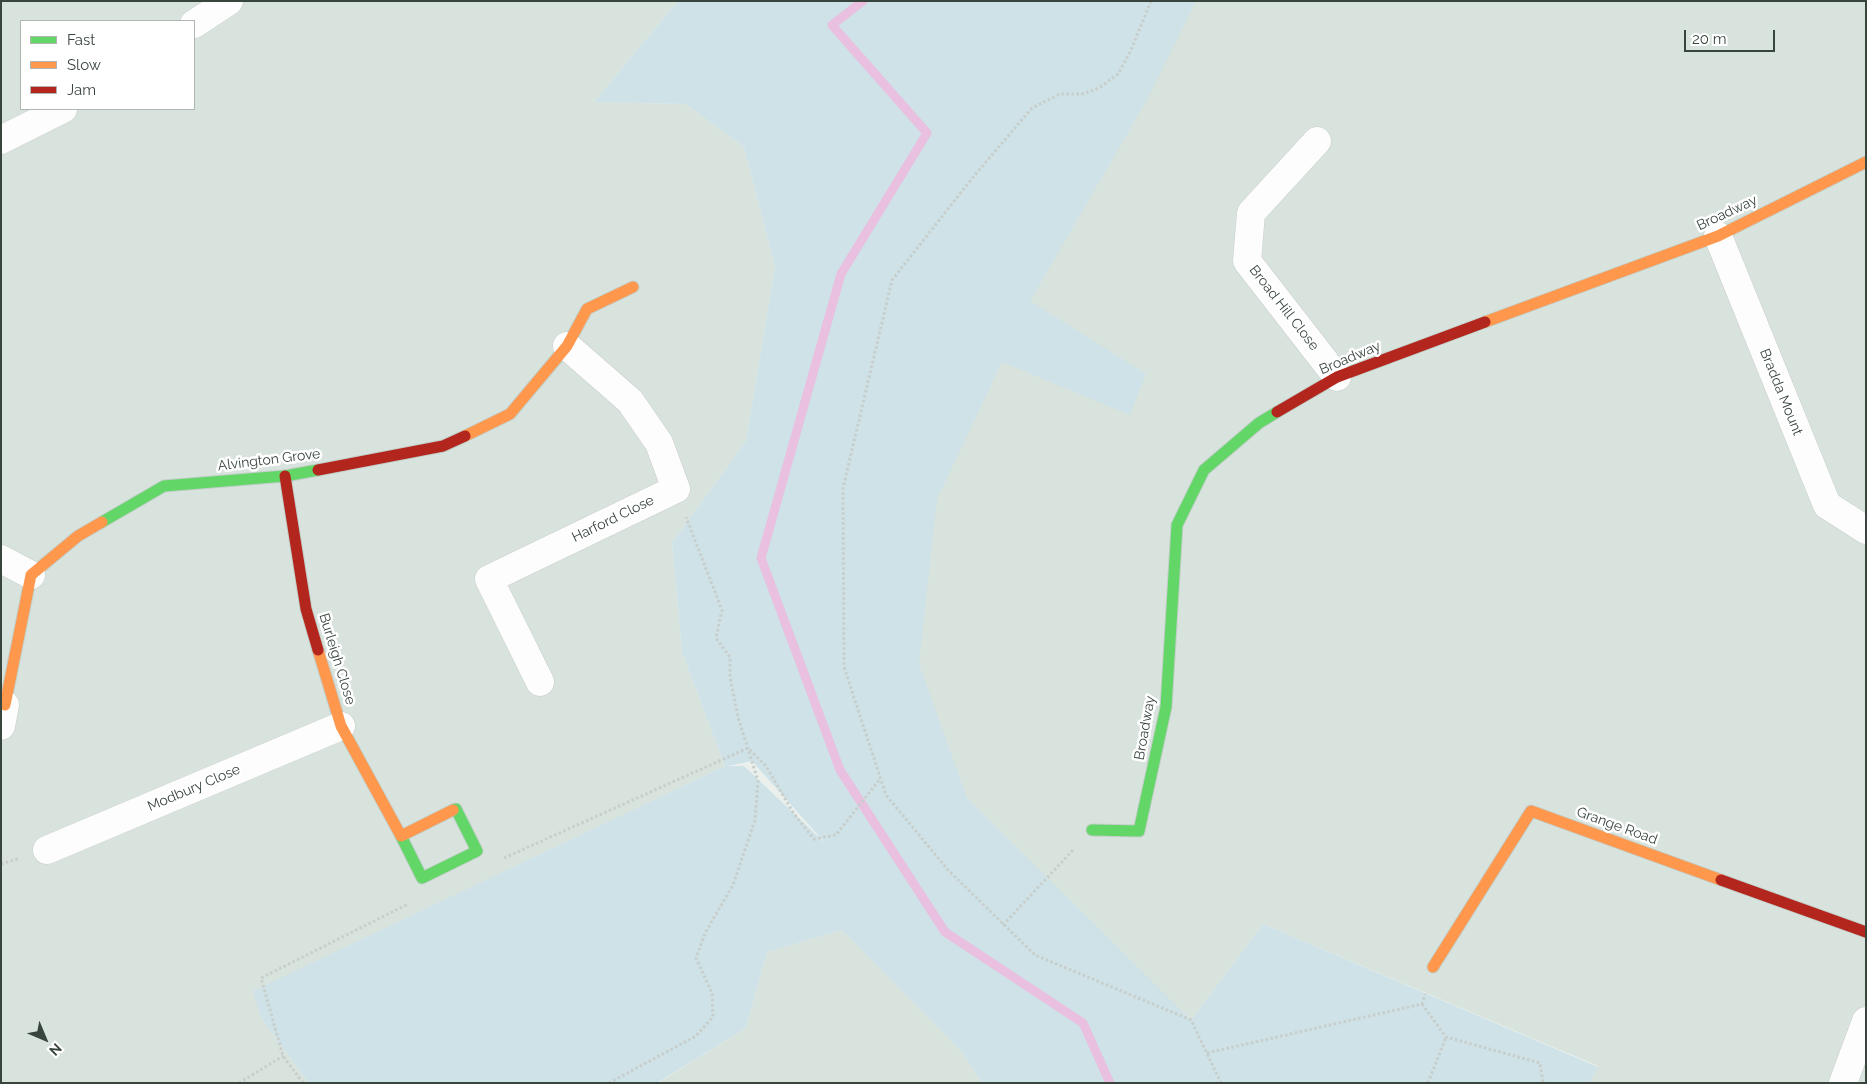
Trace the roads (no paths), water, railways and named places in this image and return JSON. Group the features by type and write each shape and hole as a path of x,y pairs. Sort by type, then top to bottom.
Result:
{"street":[{"path":"195,23 229,1"},
{"path":"1,140 62,110"},
{"name":"Broad Hill Close","path":"1317,141 1251,213 1247,261 1337,377"},
{"name":"Broadway","path":"1092,830 1139,830 1166,707 1177,525 1204,470 1259,423 1337,377 1718,236 1866,162"},
{"name":"Bradda Mount","path":"1718,236 1827,505 1866,530"},
{"name":"Alvington Grove","path":"31,574 78,536 164,486 284,476 443,446 510,414 567,346 587,309 633,287"},
{"name":"Harford Close","path":"540,682 489,578 676,488 659,443 630,401 567,346"},
{"name":"Burleigh Close","path":"284,476 306,609 342,726 422,878 477,851 456,809 401,836"},
{"path":"1,559 31,574 2,712"},
{"name":"Modbury Close","path":"47,850 342,726"},
{"name":"Grange Road","path":"1433,967 1531,811 1866,932"},
{"path":"1843,1083 1866,1022"}],"waterway":[{"path":"863,1 832,25 927,133 841,274 761,558 840,770 945,932 1083,1023 1110,1083"}]}
